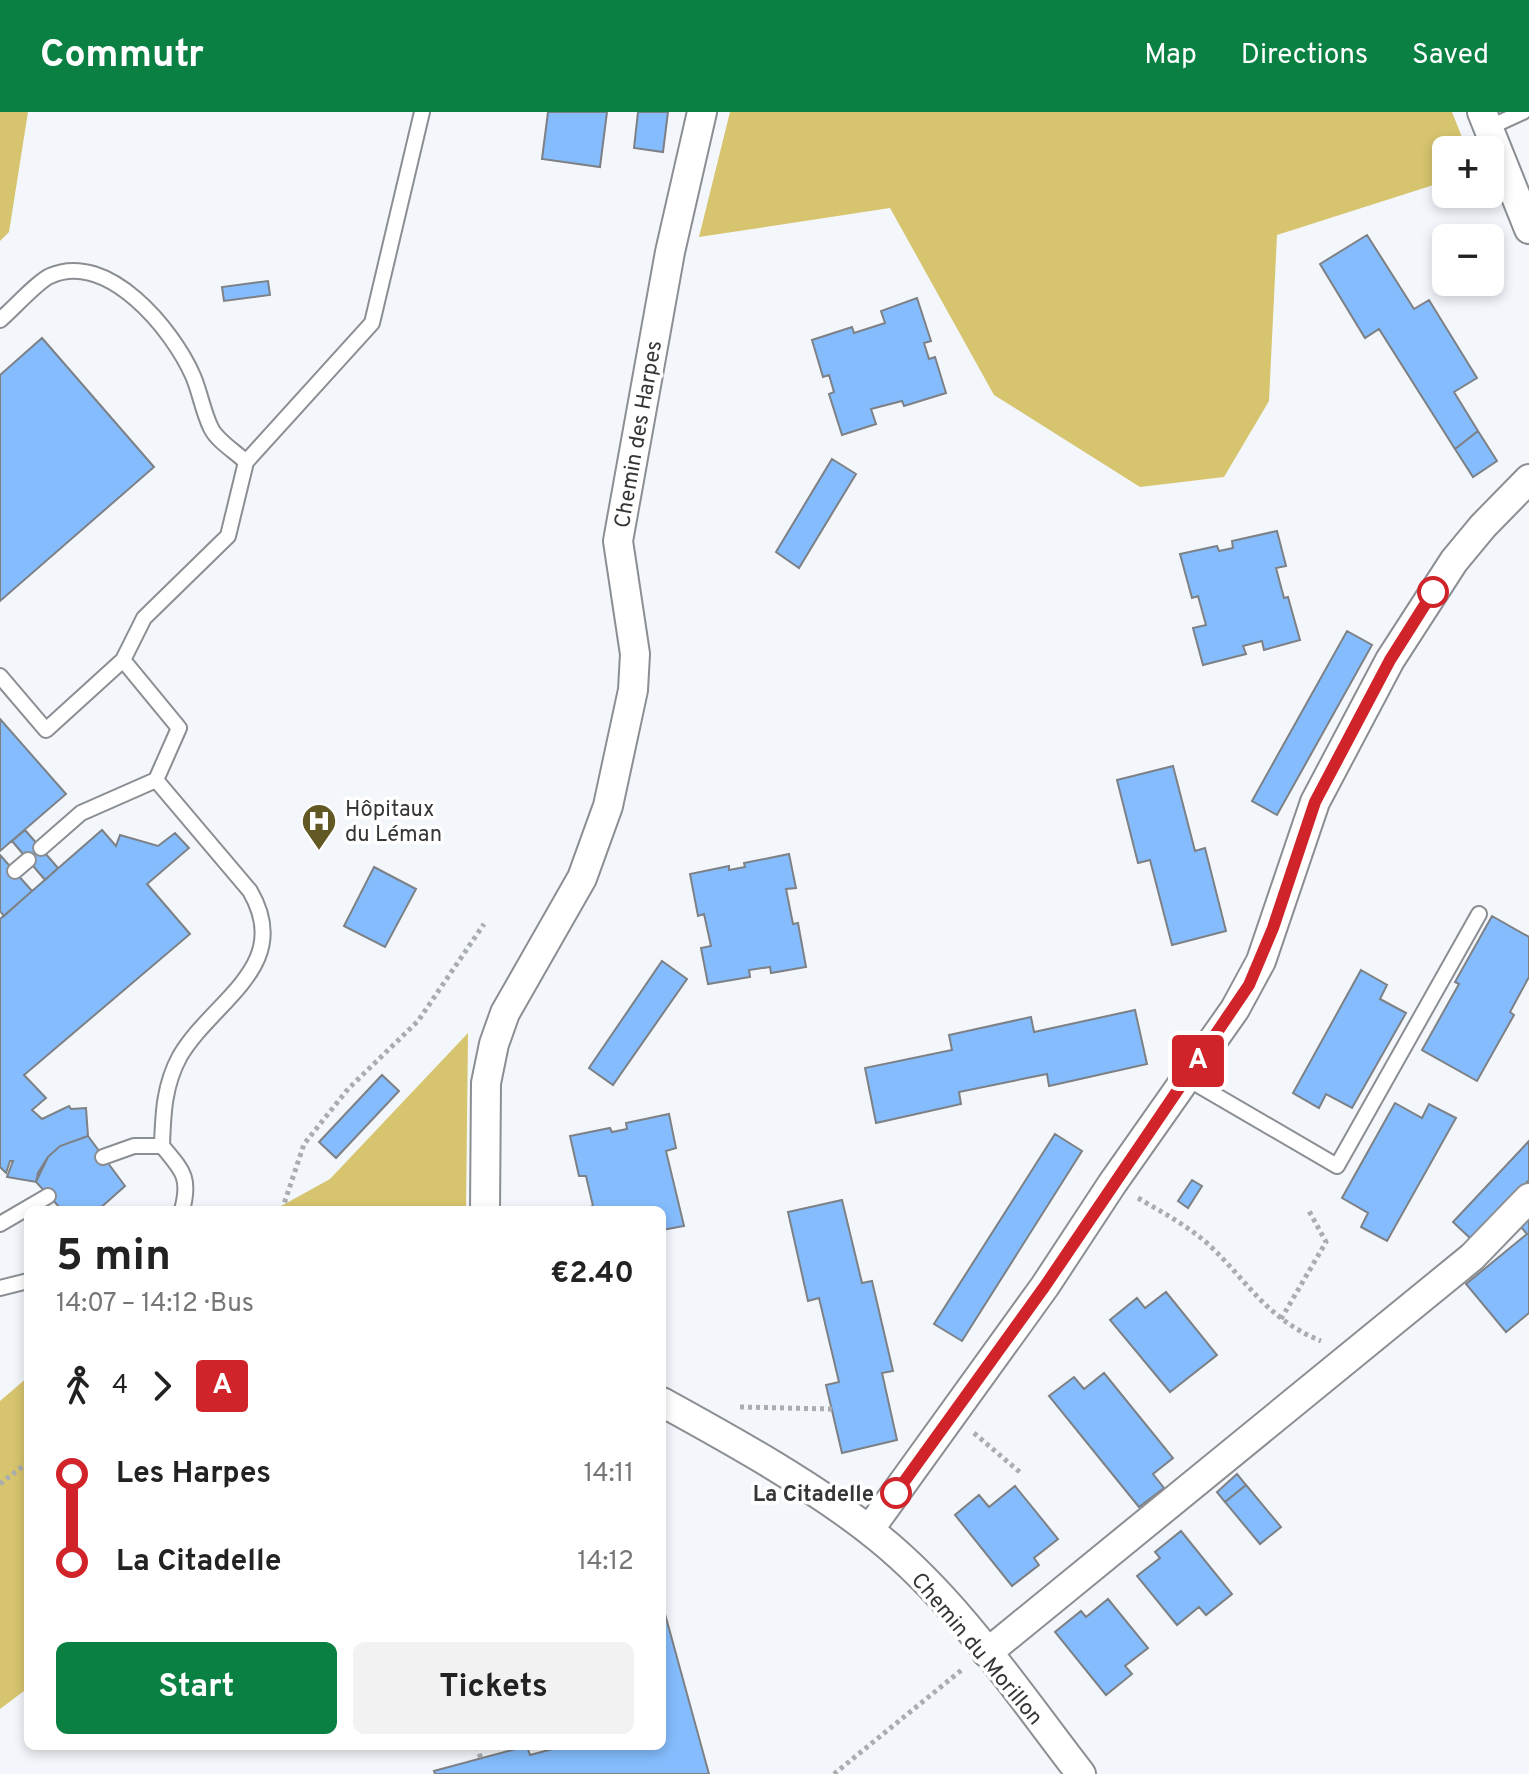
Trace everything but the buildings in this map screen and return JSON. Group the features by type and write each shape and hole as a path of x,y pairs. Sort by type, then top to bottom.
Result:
{"street":[{"name":"Chemin des Harpes","path":"485,1206 486,1083 494,1044 505,1013 582,878 608,806 633,690 635,654 618,541 667,267 702,112"},
{"path":"1485,120 1529,227"},
{"path":"666,1404 721,1435 869,1530 1045,1286 1249,985 1273,928 1315,802 1390,660 1454,561 1529,479"},
{"path":"979,1658 1472,1257 1529,1198"},
{"name":"Chemin du Morillon","path":"869,1530 938,1594 979,1658 1081,1774"}],"lane":[{"path":"0,676 46,730 123,660 144,618 228,536 246,462 372,323 422,112"},
{"path":"1485,120 1523,112"},
{"path":"0,320 49,276 78,270 111,279 145,307 171,339 193,374 212,431 246,462"},
{"path":"41,848 81,813 156,780 179,728 123,660"},
{"path":"156,780 250,891 257,903 264,934 255,967 191,1041 171,1074 163,1107 162,1146 185,1173 183,1206"},
{"path":"15,871 28,860"},
{"path":"1186,1078 1337,1166 1479,914"},
{"path":"103,1157 134,1146 162,1146"},
{"path":"31,1206 48,1196"},
{"path":"0,1224 24,1210"},
{"path":"0,1288 24,1282"}],"path":[{"path":"283,1206 304,1144 348,1089 418,1021 484,924"},
{"path":"1112,1184 1185,1226 1203,1240 1249,1291 1281,1319 1317,1339 1356,1352"},
{"path":"1281,1319 1326,1242 1308,1209"},
{"path":"735,1407 832,1409"},
{"path":"953,1415 1022,1474"},
{"path":"0,1484 24,1465"},
{"path":"834,1774 979,1658"},
{"path":"478,1750 481,1759"}],"shaded area":[{"path":"0,112 28,112 9,232 0,241"},
{"path":"730,112 1452,112 1461,136 1432,136 1432,185 1277,235 1269,401 1224,477 1140,487 994,395 890,208 699,237"},
{"path":"468,1033 466,1206 281,1206 330,1179"},
{"path":"24,1380 24,1691 0,1709 0,1401"}],"bus line":[{"name":"A","path":"896,1493 1045,1286 1112,1184 1235,1009 1261,961 1315,802 1390,660 1433,592"}],"place":[{"name":"Hôpitaux du Léman","path":"319,852"},
{"name":"La Citadelle","path":"896,1493"}]}
